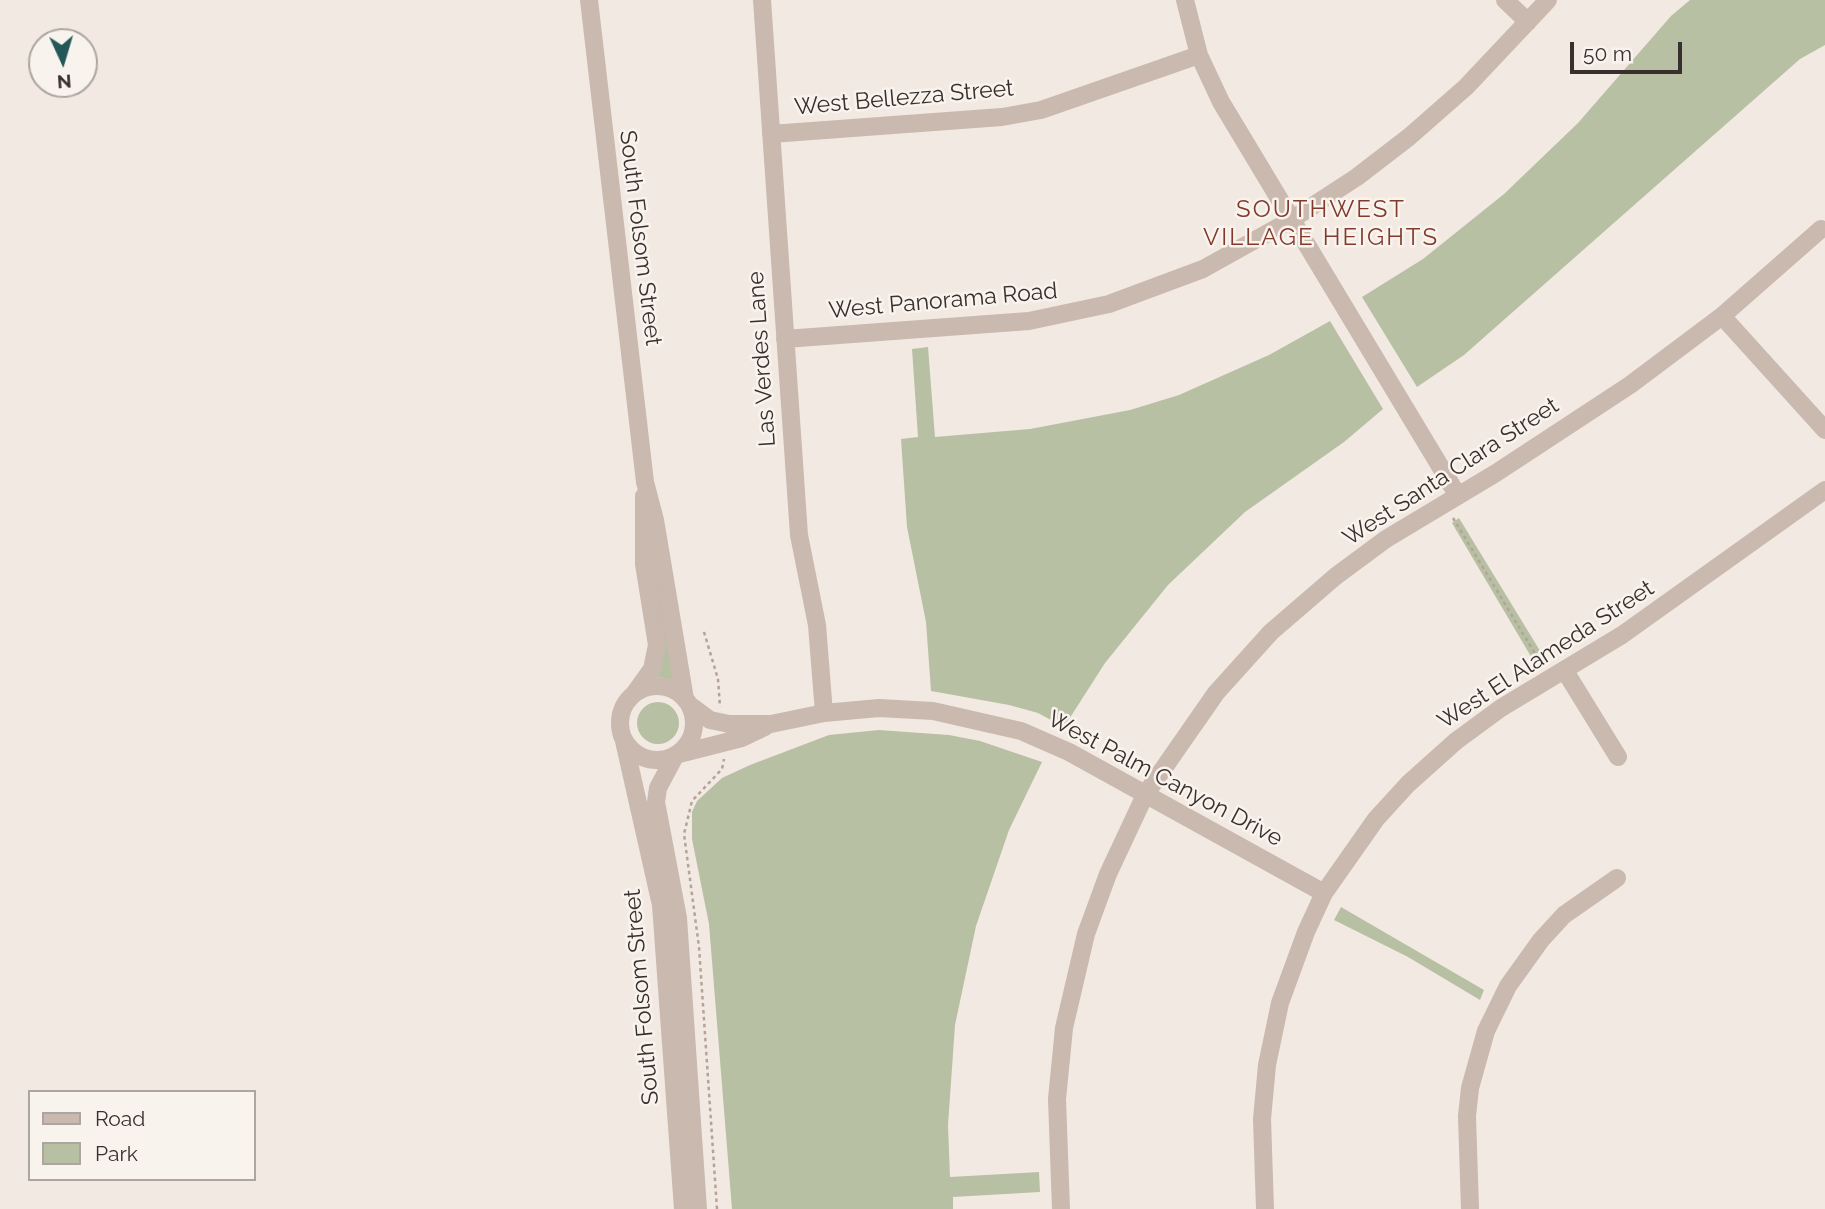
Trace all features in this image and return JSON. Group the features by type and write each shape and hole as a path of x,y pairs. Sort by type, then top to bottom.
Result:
{"street":[{"name":"South Folsom Street","path":"589,0 645,482 644,564 657,645 652,669 633,695"},
{"name":"Las Verdes Lane","path":"762,0 799,535 817,625 824,713"},
{"path":"1185,0 1199,55 1221,102 1451,500"},
{"path":"1505,0 1528,22"},
{"name":"West Panorama Road","path":"785,338 1029,321 1070,314 1156,288 1203,269 1291,220 1357,177 1409,138 1466,87 1548,0"},
{"name":"West Bellezza Street","path":"771,134 1002,117 1041,110 1199,55"},
{"name":"West Santa Clara Street","path":"1061,1209 1058,1099 1072,992 1086,934 1108,874 1145,794 1216,693 1271,632 1346,569 1386,539 1630,385 1723,317 1821,229"},
{"path":"1723,317 1825,430"},
{"name":"South Folsom Street","path":"645,482 655,520 688,703"},
{"name":"West El Alameda Street","path":"1265,1209 1262,1119 1271,1042 1291,969 1324,893 1376,819 1408,784 1490,716 1558,676 1678,597 1825,490"},
{"path":"1558,676 1618,757"},
{"path":"666,687 688,703 694,727 692,737 677,755 652,760 641,757 624,741 620,716 633,695 643,689 666,687"},
{"name":"West Palm Canyon Drive","path":"688,703 698,714 721,723 771,724 824,713 879,708 970,718 1021,731 1057,746 1324,893"},
{"name":"West Palm Canyon Drive","path":"677,755 743,738 771,724"},
{"name":"South Folsom Street","path":"624,741 661,905 683,1209"},
{"name":"South Folsom Street","path":"677,755 658,788 656,802 678,918 698,1209"},
{"path":"1470,1209 1467,1116 1470,1088 1486,1031 1508,986 1541,940 1564,915 1617,878"}],"path":[{"path":"1451,500 1558,676"},
{"path":"704,632 718,679 720,710"},
{"path":"717,1209 699,947 684,834 691,801 722,769 724,749"}],"green space":[{"path":"1690,0 1825,0 1825,45 1800,59 1464,355 1417,387 1362,297 1423,259 1504,194 1578,123 1671,16"},
{"path":"1330,321 1383,409 1344,442 1245,512 1168,585 1105,663 1064,727 1038,713 1009,705 931,691 926,622 907,527 901,439 918,437 912,349 928,347 935,437 1030,429 1130,410 1179,395 1269,355"},
{"path":"1459,518 1545,659 1536,665 1452,523"},
{"path":"650,521 674,680 657,677"},
{"path":"658,702 673,708 679,723 673,738 658,744 643,738 637,723 643,708"},
{"path":"879,730 949,735 980,741 1042,762 1009,830 976,926 955,1025 948,1125 950,1177 1039,1172 1040,1192 953,1197 953,1209 732,1209 709,924 692,839 692,812 697,801 722,778 750,765 829,735"},
{"path":"1341,907 1484,990 1480,1000 1408,957 1334,920"}],"district":[{"name":"SOUTHWEST VILLAGE HEIGHTS","path":"1321,224"}]}
